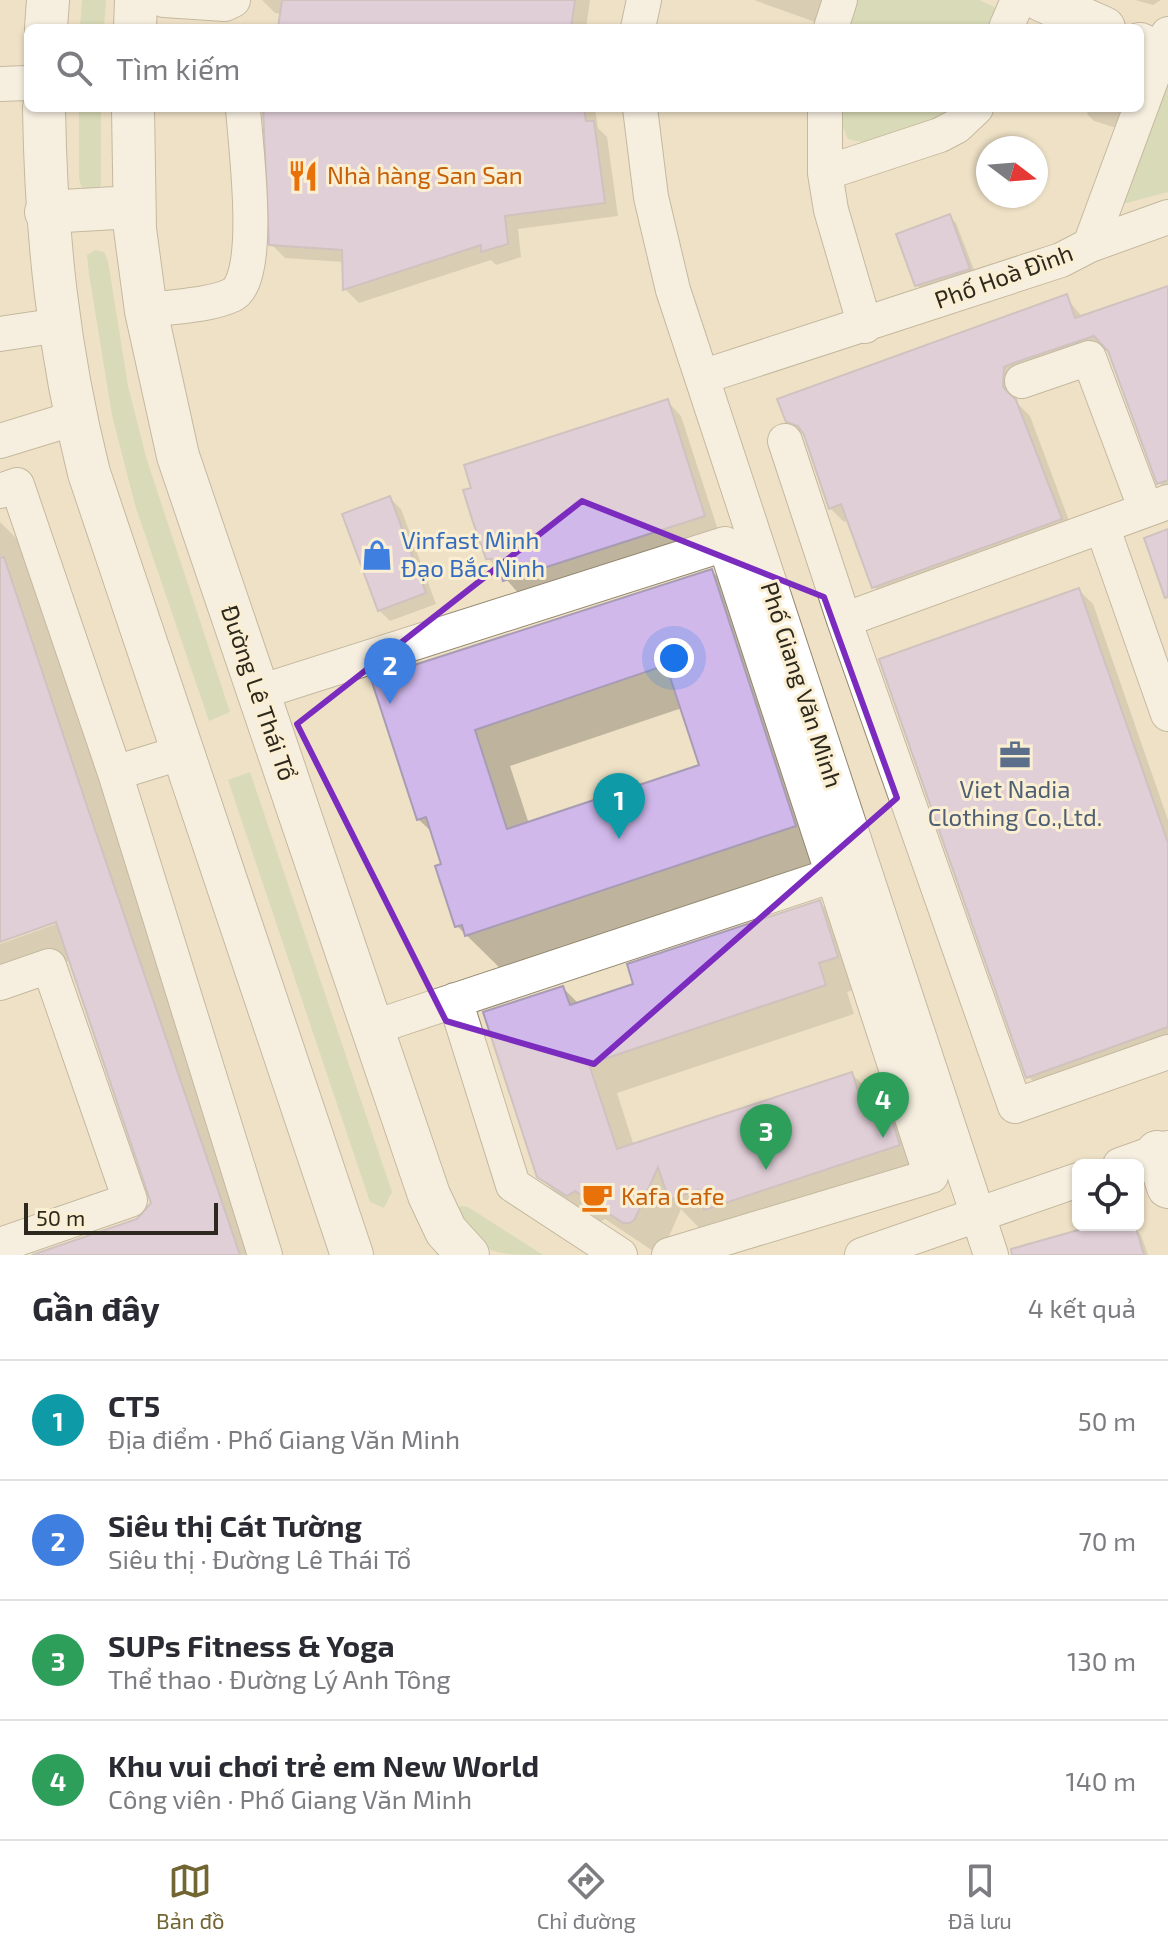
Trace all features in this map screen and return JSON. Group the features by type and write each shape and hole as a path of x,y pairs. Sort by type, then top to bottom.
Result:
{"main road":[{"path":"46,24 48,0"},
{"path":"135,24 136,0"},
{"path":"1041,0 1095,24"},
{"path":"44,112 46,212 75,418 98,503 352,1255"},
{"name":"Đường Lê Thái Tổ","path":"133,112 133,207 146,311 178,456 438,1218 468,1255"},
{"path":"46,212 133,207"}],"street":[{"path":"164,0 225,4 233,0"},
{"path":"639,24 644,0"},
{"path":"832,24 840,0"},
{"path":"1008,24 1018,0"},
{"name":"Phố Hoà Đình","path":"1144,92 1160,47"},
{"path":"0,84 24,83"},
{"path":"146,311 231,295 244,282 250,249 243,112"},
{"name":"Phố Giang Văn Minh","path":"641,112 659,240 847,870 991,1255"},
{"path":"825,112 825,173 831,210 865,326"},
{"path":"825,173 940,135 957,126 972,112"},
{"name":"Phố Hoà Đình","path":"702,377 1061,260 1090,245 1137,112"},
{"path":"1090,245 1168,217"},
{"path":"0,334 60,325"},
{"path":"844,620 1157,506 1089,358 1022,381"},
{"path":"0,441 75,418"},
{"path":"785,441 844,620 1015,1106 1168,1052"},
{"path":"0,491 17,485 115,773 265,1255"},
{"path":"1102,526 1168,714"},
{"path":"257,693 725,544 847,870 931,1176 669,1255"},
{"path":"115,773 183,752"},
{"path":"372,1028 847,870"},
{"path":"0,983 49,966 130,1200 0,1245"},
{"path":"455,1000 513,1185 620,1255"},
{"path":"877,1252 1072,1182"}],"highlighted area":[{"path":"582,501 824,597 897,798 594,1064 446,1021 297,724"}],"green space":[{"path":"82,0 106,0 104,24 80,24"},
{"path":"855,0 979,0 1001,10 996,24 845,24"},
{"path":"1168,76 1168,192 1123,204"},
{"path":"79,112 101,112 101,185 96,190 82,188 79,179"},
{"path":"840,112 944,112 902,136 874,142 848,139"},
{"path":"95,250 104,252 108,261 128,386 146,457 230,712 209,721 135,505 112,415 87,255"},
{"path":"250,772 392,1192 384,1208 370,1202 228,780"},
{"path":"462,1206 543,1255 500,1253 480,1244 464,1224 458,1208"}],"building":[{"path":"282,0 575,0 572,24 279,24"},
{"path":"263,112 585,112 586,121 594,121 605,203 505,216 508,244 481,252 481,245 343,290 342,250 269,245"},
{"path":"950,214 970,269 915,286 896,234"},
{"path":"1168,286 1168,480 1157,484 1108,351 1094,336 1016,362 1004,367 1003,387 1016,400 1062,519 872,588 841,504 829,509 804,435 798,426 786,422 777,399 1067,294 1075,318"},
{"path":"668,399 705,516 503,581 496,559 486,559 472,519 463,490 471,488 464,465"},
{"path":"390,496 426,593 378,611 342,514"},
{"path":"1168,529 1168,597 1165,598 1144,538"},
{"path":"4,557 240,1255 32,1255 137,1219 151,1203 56,922 0,942 0,558"},
{"path":"712,569 796,826 465,936 462,925 455,927 435,866 441,864 426,817 417,820 371,679","holes":["666,665 699,765 507,829 475,730"]},
{"path":"1079,588 1168,843 1168,1027 1026,1078 879,659"},
{"path":"820,900 838,957 819,963 826,985 589,1064 617,1149 852,1072 858,1091 880,1084 900,1145 704,1210 698,1190 669,1200 658,1167 635,1219 630,1223 623,1223 575,1191 567,1196 537,1177 483,1012 563,986 570,1005 633,984 627,964"},
{"path":"1075,1231 1137,1231 1144,1255 1012,1255 1011,1249"}],"place":[{"name":"Nhà hàng San San","path":"303,176"},
{"name":"Vinfast Minh Đạo Bắc Ninh","path":"377,555"},
{"name":"Siêu thị Cát Tường","path":"390,704"},
{"name":"Viet Nadia Clothing Co.,Ltd.","path":"1015,755"},
{"name":"CT5","path":"619,839"},
{"name":"Khu vui chơi trẻ em New World","path":"883,1138"},
{"name":"SUPs Fitness & Yoga","path":"766,1170"},
{"name":"Kafa Cafe","path":"597,1197"}]}
